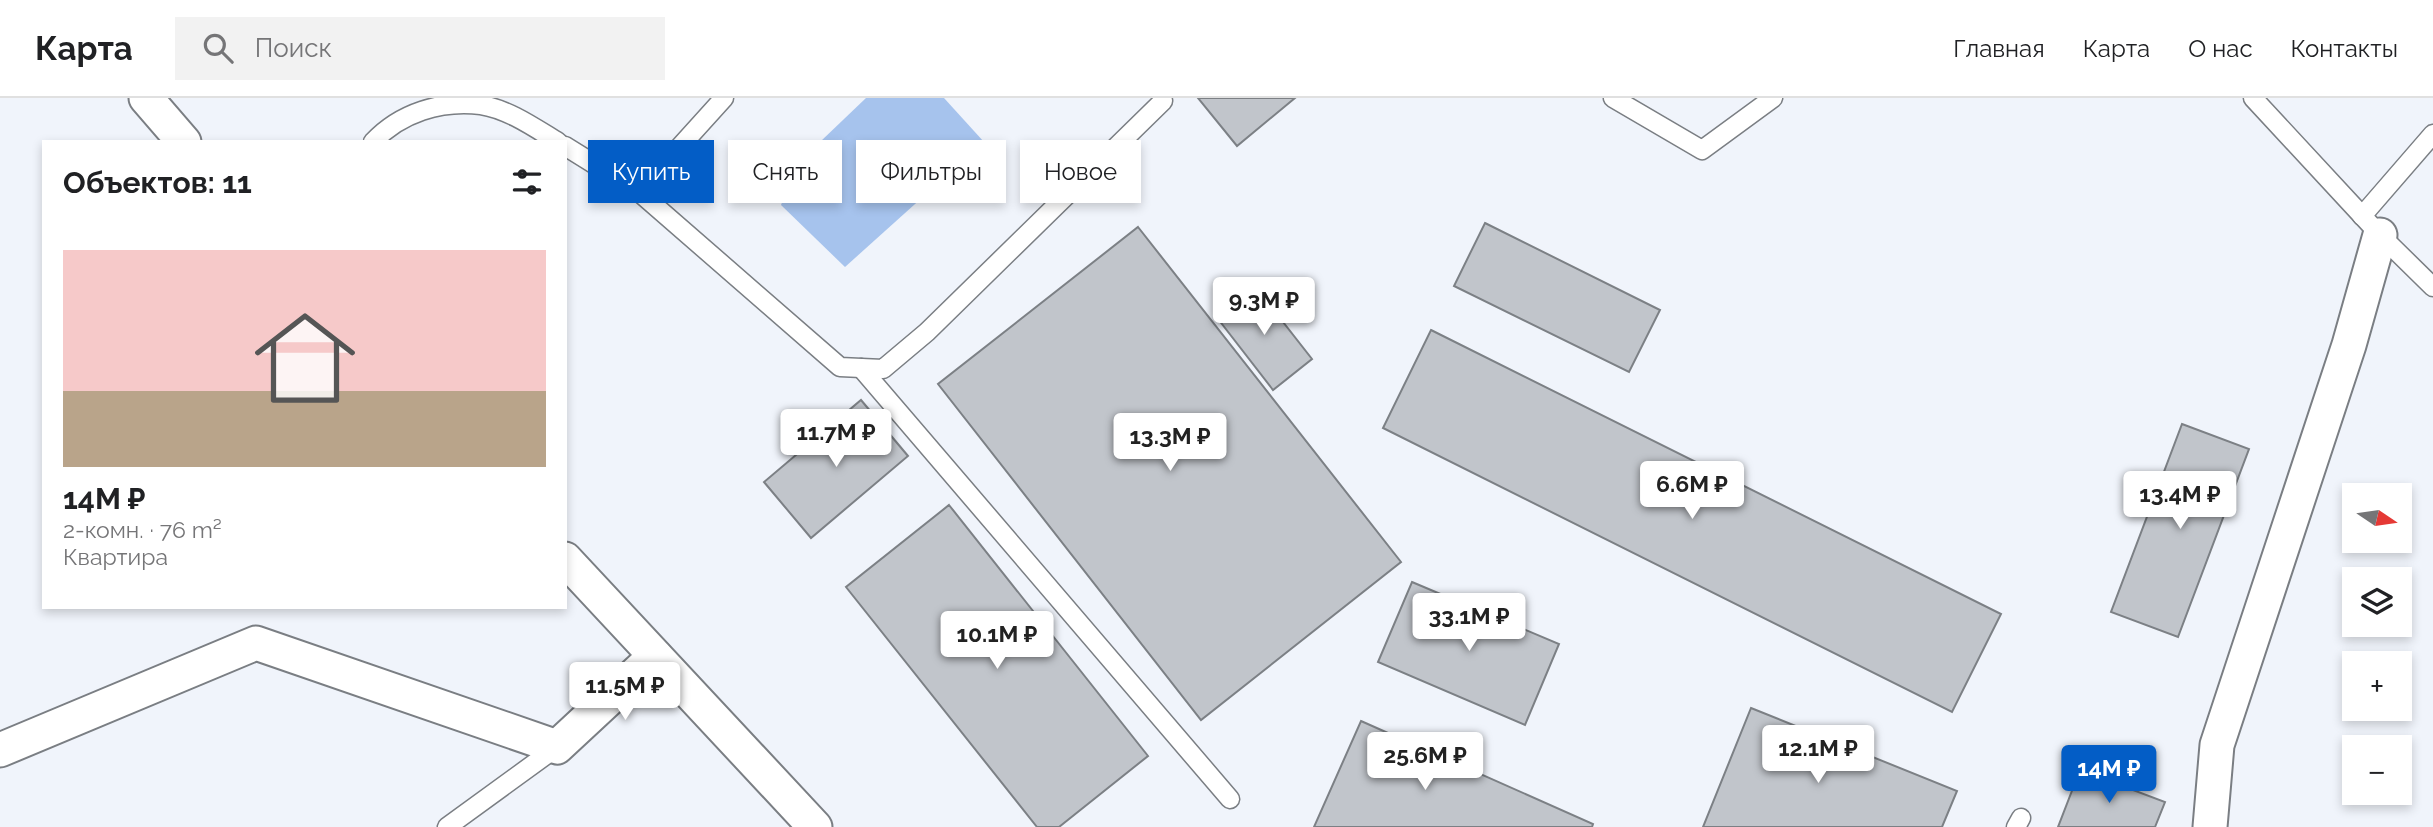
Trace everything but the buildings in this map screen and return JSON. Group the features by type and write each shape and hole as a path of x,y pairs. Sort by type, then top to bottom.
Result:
{"street":[{"path":"146,98 182,140"},
{"path":"2210,827 2217,745 2349,345 2371,226"},
{"path":"567,561 815,827"},
{"path":"0,750 256,643 557,747 655,656"}],"lane":[{"path":"404,119 420,98"},
{"path":"686,140 724,98"},
{"path":"1613,98 1702,150 1773,98"},
{"path":"2253,98 2371,226 2433,286"},
{"path":"652,203 840,367 883,369 927,332 1163,101"},
{"path":"375,140 386,128 430,106 482,105 521,120 555,140"},
{"path":"2371,226 2433,134"},
{"path":"567,147 588,160"},
{"path":"861,368 1230,799"},
{"path":"447,827 557,747"}],"water":[{"path":"866,98 944,98 982,140 856,140 856,203 916,203 845,267 781,205 842,203 842,140 822,140"}]}
